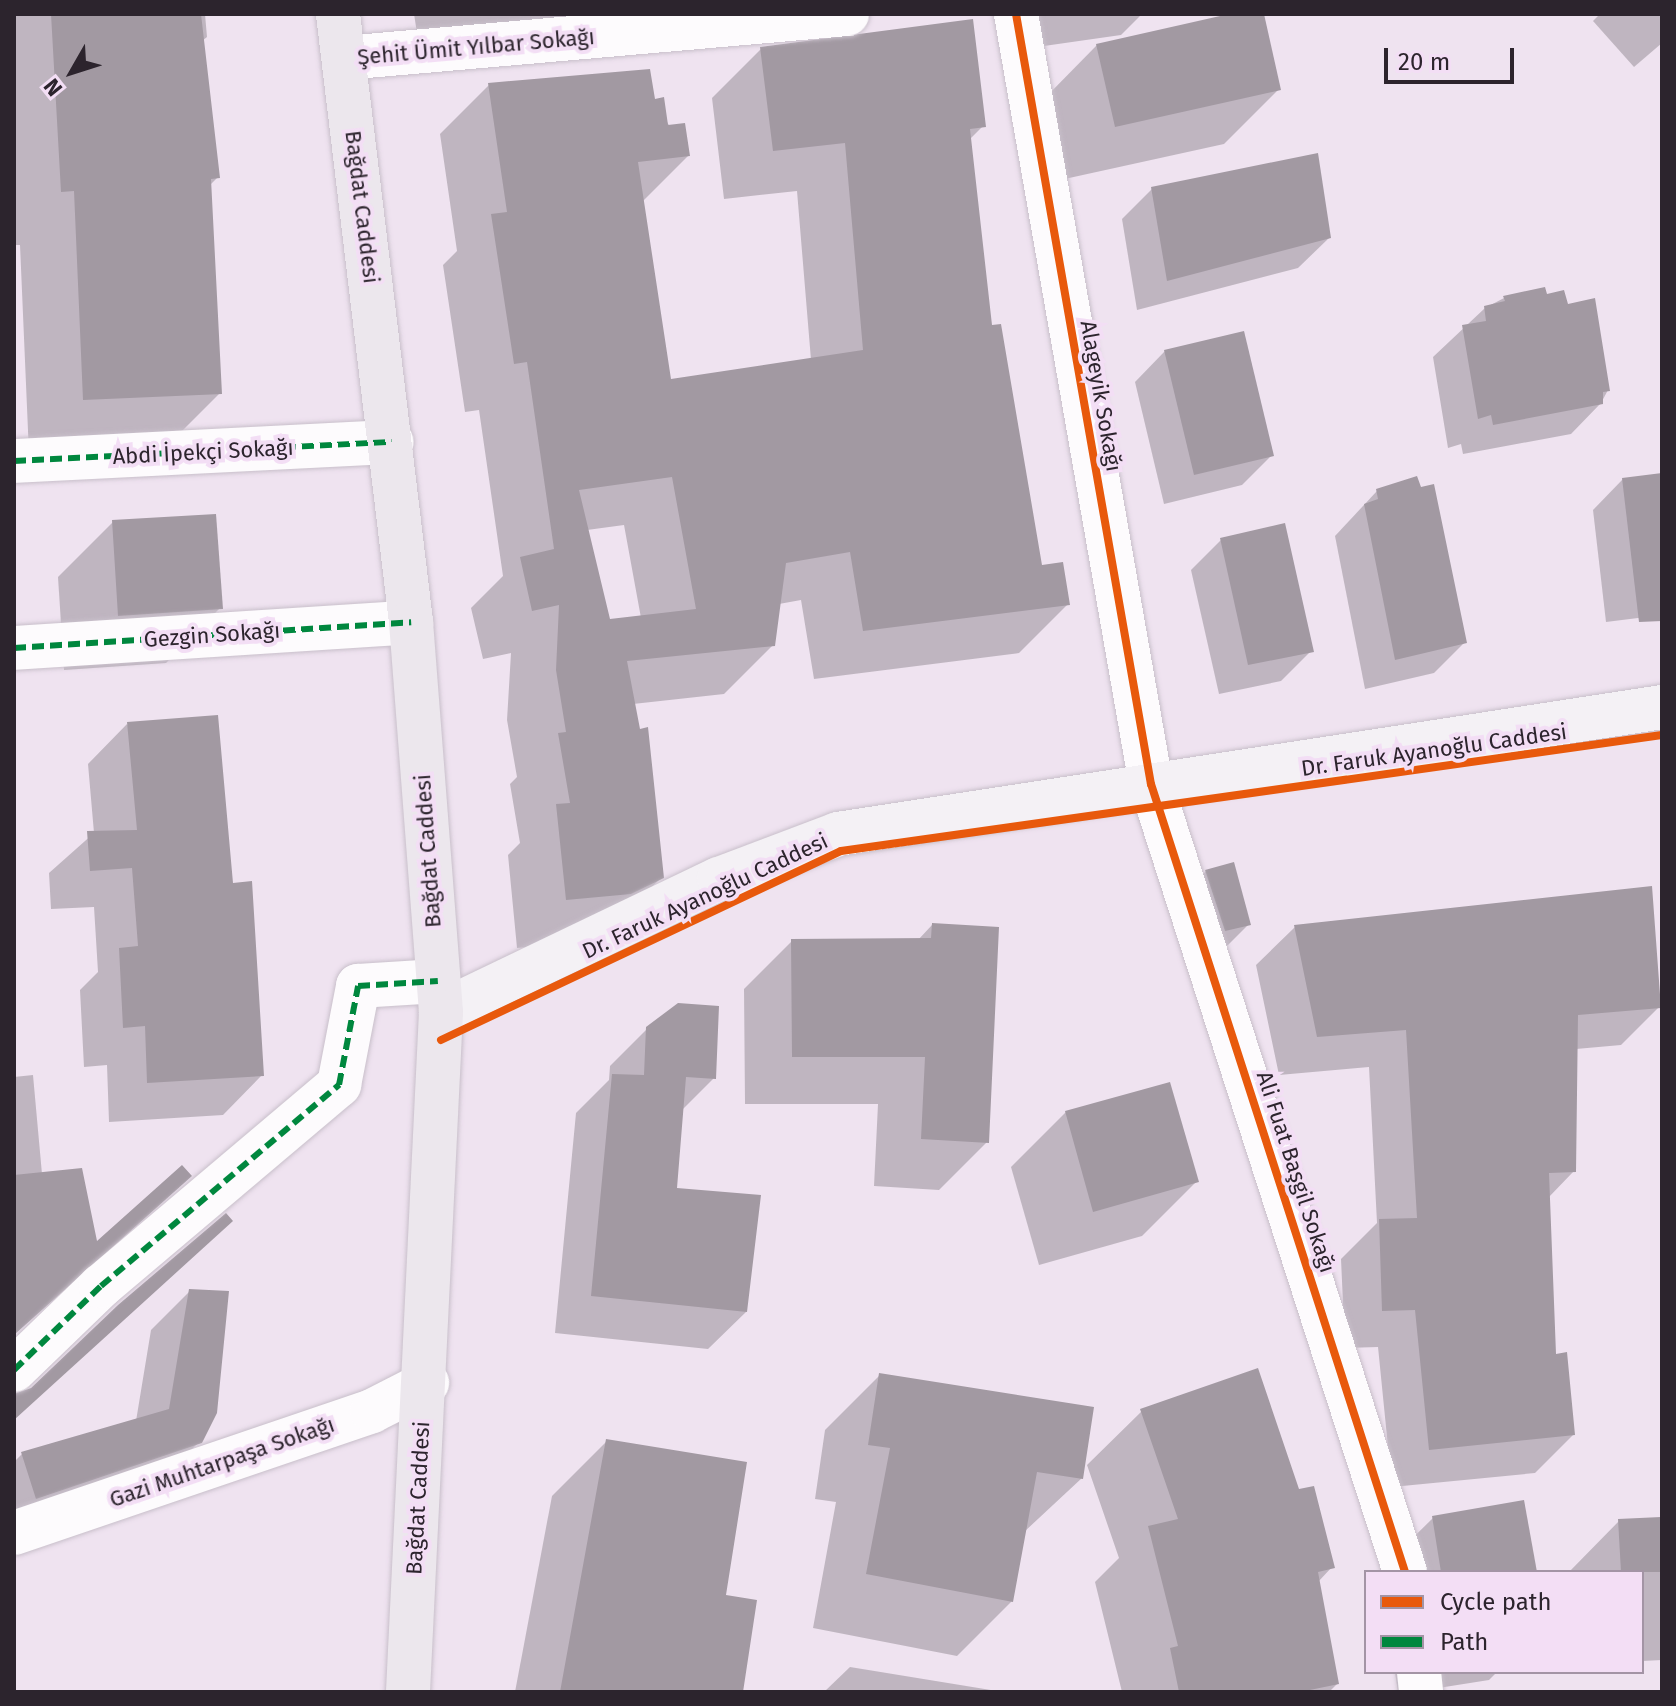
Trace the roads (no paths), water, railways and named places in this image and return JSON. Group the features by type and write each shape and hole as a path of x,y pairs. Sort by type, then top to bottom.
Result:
{"main road":[{"name":"Bağdat Caddesi","path":"338,14 392,442 411,622 440,997 424,1397 408,1692"}],"street":[{"name":"Şehit Ümit Yılbar Sokağı","path":"344,58 847,14"},
{"name":"Alageyik Sokağı","path":"1016,14 1151,784"},
{"name":"Abdi İpekçi Sokağı","path":"14,461 392,442"},
{"name":"Gezgin Sokağı","path":"14,648 411,622"},
{"name":"Dr. Faruk Ayanoğlu Caddesi","path":"440,997 719,879 838,834 1662,707"},
{"name":"Ali Fuat Başgil Sokağı","path":"1151,784 1404,1570"},
{"path":"14,1370 101,1286 339,1085 346,1070 358,986 440,997"},
{"name":"Gazi Muhtarpaşa Sokağı","path":"14,1533 372,1411 424,1397"},
{"name":"Gazi Muhtarpaşa Sokağı","path":"14,1553 424,1397"}]}
